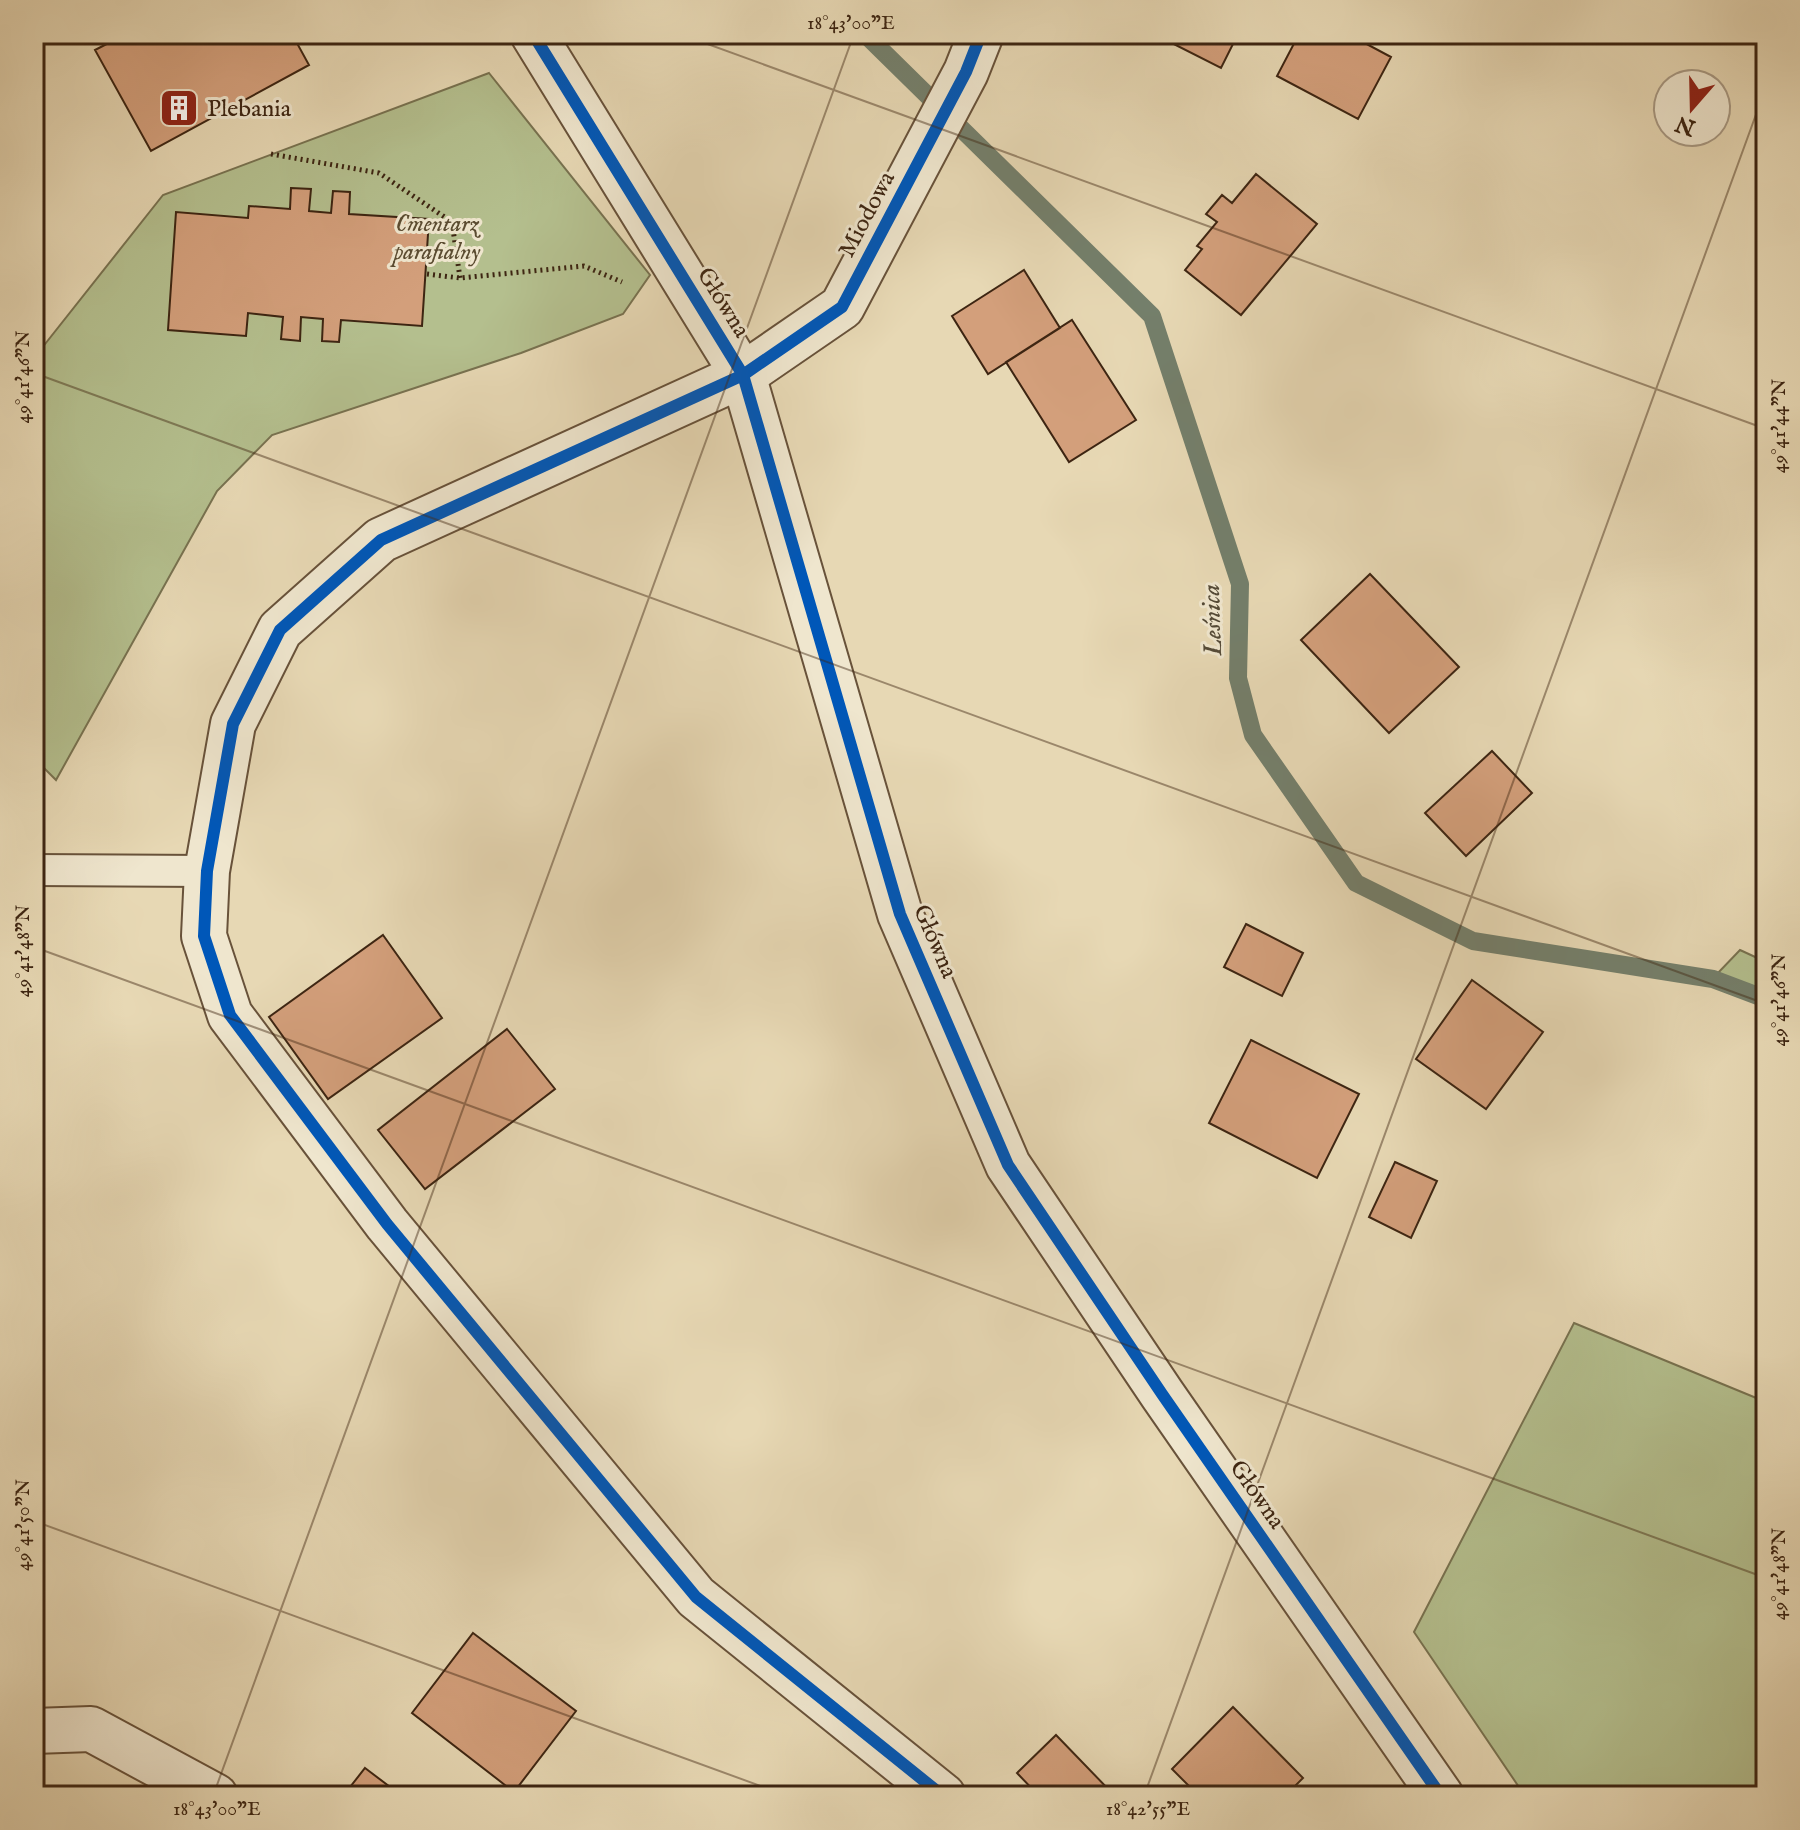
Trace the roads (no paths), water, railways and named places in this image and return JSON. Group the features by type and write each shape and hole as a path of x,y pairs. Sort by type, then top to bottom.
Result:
{"street":[{"name":"Główna","path":"533,34 743,375 900,914 1008,1165 1162,1394 1441,1796"},
{"name":"Miodowa","path":"943,1796 696,1597 387,1224 230,1015 204,936 207,871 233,724 280,630 381,540 743,375 842,307 974,53"},
{"path":"34,1731 91,1729 215,1796"}],"lane":[{"path":"34,870 207,871"}],"waterway":[{"name":"Leśnica","path":"865,34 1152,316 1240,584 1238,678 1253,735 1356,883 1473,941 1713,979 1766,999"}],"place":[{"name":"Plebania","path":"179,108"}],"park label":[{"name":"Cmentarz parafialny","path":"437,237"}]}
